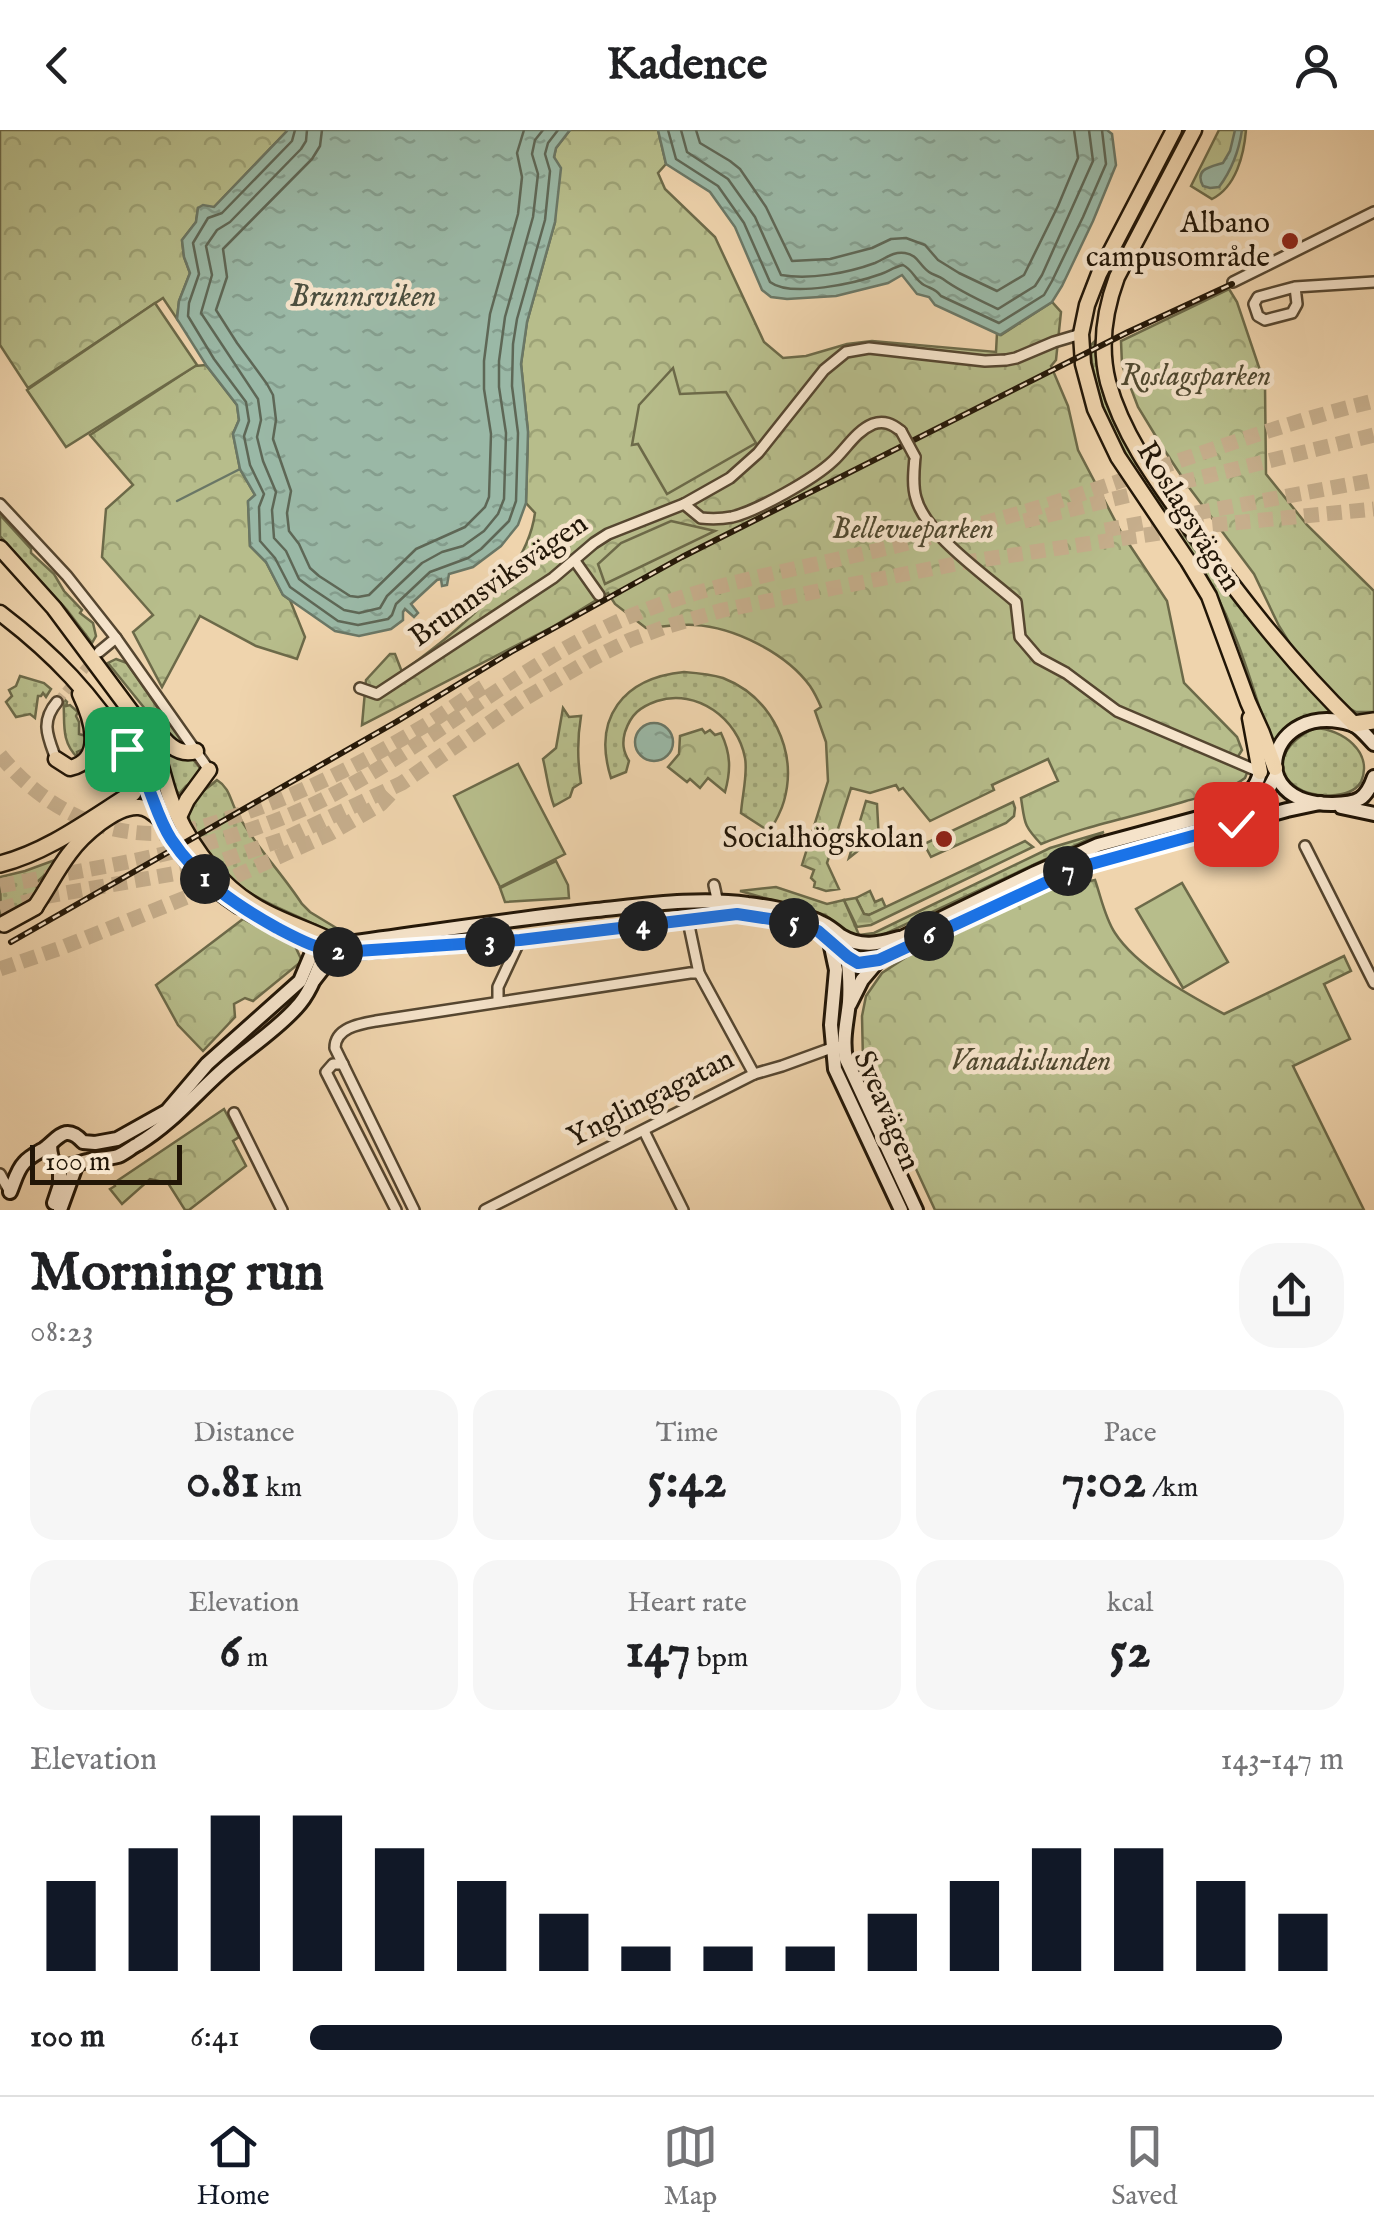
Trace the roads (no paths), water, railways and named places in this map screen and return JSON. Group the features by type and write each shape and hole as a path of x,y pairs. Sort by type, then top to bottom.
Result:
{"highway":[{"path":"1354,724 1374,720"},
{"path":"0,864 23,858 141,794"},
{"path":"4,924 35,907"}],"main road":[{"name":"Roslagsvägen","path":"1174,130 1098,274 1081,334 1083,364 1104,430 1208,596 1270,772"},
{"name":"Roslagsvägen","path":"1194,130 1109,297 1102,337 1108,381 1136,448 1185,521 1296,665 1354,724"},
{"path":"0,548 170,746 183,754 196,751"},
{"path":"0,613 38,642 96,704 136,765 141,794 188,862 216,889 295,937 354,952 520,940 688,920 749,904 825,924 848,957 858,963 879,960 1077,868 1286,810 1345,803 1364,797 1374,777"},
{"path":"98,660 150,737 176,812"},
{"path":"56,759 70,768 76,767 83,763 92,746 92,721 71,676"},
{"path":"836,939 878,944 899,938 1098,845 1204,815 1251,792 1270,772 1283,740 1299,726 1320,720 1354,724 1374,744"},
{"path":"176,812 209,770"},
{"path":"1270,772 1295,797 1374,814"},
{"path":"141,794 163,798 176,812 205,862 226,885 264,912 322,942 346,943 648,904 719,910"},
{"path":"35,907 71,851 99,824 125,808 149,810 160,819"},
{"path":"5,1195 25,1166 54,1156 80,1164 118,1156 163,1128 228,1065 280,1024 309,991 306,955 295,937"},
{"path":"836,970 848,957 884,949 899,938"},
{"name":"Sveavägen","path":"836,939 832,999 839,1045 916,1210"},
{"path":"306,967 322,942"},
{"path":"307,981 322,942"},
{"path":"83,1142 117,1138 167,1111 207,1064 325,966 354,952"},
{"name":"Sveavägen","path":"848,957 848,1011 835,1069 902,1210"},
{"path":"848,1011 862,980 879,960"},
{"path":"52,1210 60,1185 54,1138 65,1133 78,1136 86,1154 60,1210"}],"street":[{"path":"1234,282 1374,212"},
{"path":"1295,288 1297,304 1292,312 1265,320 1258,316 1254,304 1258,297 1295,288 1374,282"},
{"name":"Brunnsviksvägen","path":"360,688 377,694 392,686 575,561 608,534 714,489 746,466 824,370 846,352 870,348 969,360 1006,360 1081,334"},
{"path":"684,504 700,518 734,517 833,462 871,425 891,424 901,430 915,458 915,496 919,506 935,529 1016,602 1020,637 1038,658 1066,673 1117,711 1270,772"},
{"path":"0,504 67,576 116,638 209,770"},
{"path":"575,561 599,594"},
{"path":"98,660 116,638"},
{"path":"56,759 46,734 46,721 57,702"},
{"path":"1305,846 1374,983"},
{"path":"714,885 719,910"},
{"path":"688,920 698,974 754,1074"},
{"path":"498,1000 498,987 520,940"},
{"path":"414,1210 335,1048 335,1040 344,1030 498,1000 698,974"},
{"name":"Ynglingagatan","path":"484,1210 754,1074 839,1045"},
{"path":"343,1064 332,1064 326,1072 396,1210"},
{"path":"234,1113 282,1210"},
{"path":"644,1130 683,1210"},
{"path":"0,1174 5,1195"}],"water":[{"name":"Brunnsviken","path":"288,130 570,130 554,157 561,168 555,222 527,322 521,364 528,432 526,503 518,525 501,546 473,567 449,574 447,585 442,586 441,579 437,580 411,604 418,613 414,617 405,609 403,620 391,629 359,636 335,631 283,595 266,562 250,546 248,501 255,495 240,469 233,434 239,420 237,405 177,319 190,273 182,240 196,222 198,208 214,207"},
{"path":"658,130 1107,130 1112,134 1116,165 1052,302 1000,335 917,294 902,275 888,283 836,296 771,297 762,290 735,227 710,192 666,164"},
{"path":"1235,130 1242,130 1227,174 1219,187 1203,186 1202,172 1223,163"},
{"path":"654,723 668,728 673,742 668,756 654,761 640,756 635,742 640,728"}],"waterway":[{"path":"177,501 240,469"}],"tunnel":[{"path":"0,886 171,852 294,813 372,773 555,654 659,605 741,581 1006,517 1281,427 1374,401"},
{"path":"1024,521 1374,435"},
{"path":"1105,530 1374,480"},
{"path":"0,909 48,896 195,870 284,839 402,783 524,699 592,659 630,640 723,610 960,563 1212,525 1374,509"},
{"path":"57,702 94,658"},
{"path":"0,755 37,791 80,818 129,832 181,831 247,812 335,775 419,729 483,687"},
{"path":"0,969 207,889 329,834 381,804 395,789"}],"railway":[{"path":"11,942 682,557 1128,332 1232,284"}],"place":[{"name":"Albano campusområde","path":"1290,241"},
{"name":"Socialhögskolan","path":"944,839"}],"park label":[{"name":"Roslagsparken","path":"1196,377"},
{"name":"Bellevueparken","path":"913,530"},
{"name":"Vanadislunden","path":"1031,1062"}]}
